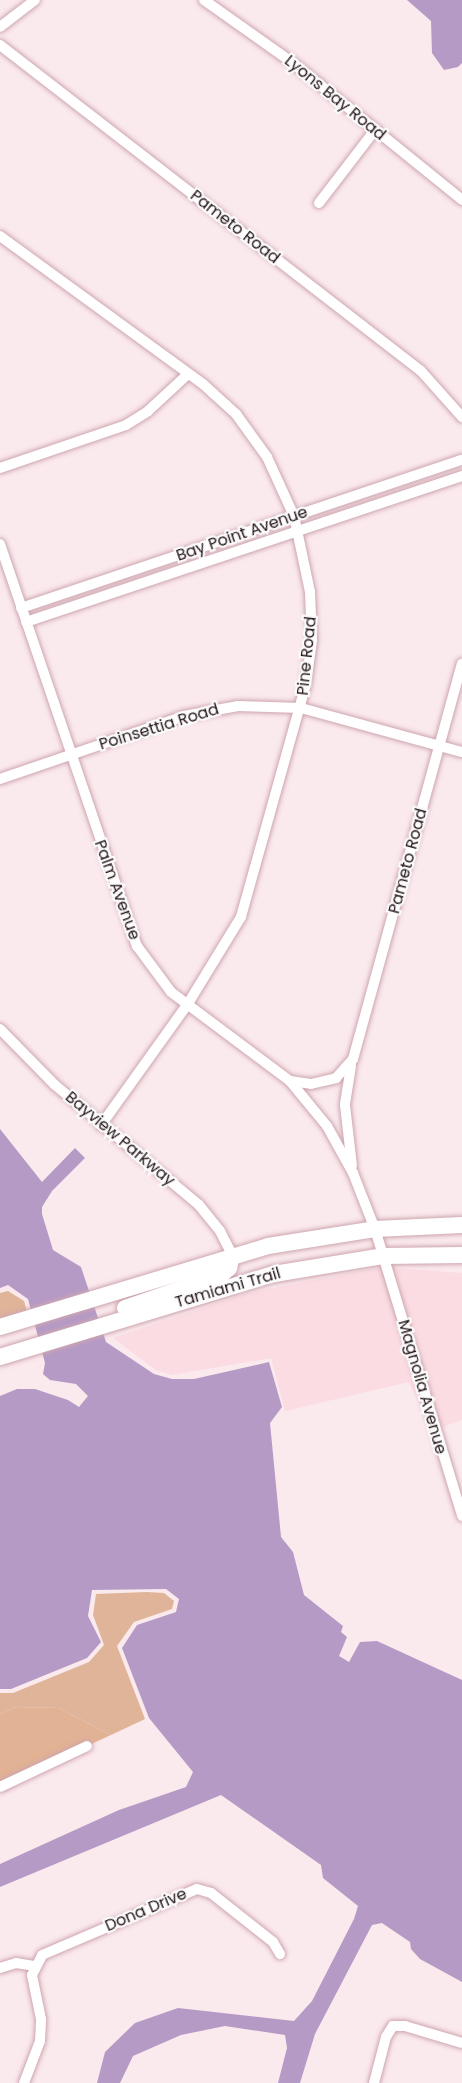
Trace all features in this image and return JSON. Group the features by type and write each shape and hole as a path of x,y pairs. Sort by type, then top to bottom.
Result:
{"main road":[{"name":"Tamiami Trail","path":"0,1328 232,1255 375,1228 462,1225"},
{"path":"103,1324 135,1304 221,1275 229,1268 232,1255"},
{"name":"Tamiami Trail","path":"0,1358 103,1324 274,1274 384,1256 462,1255"}],"street":[{"path":"0,27 35,0"},
{"name":"Lyons Bay Road","path":"204,0 293,63 462,200"},
{"name":"Pameto Road","path":"0,45 421,371 462,417"},
{"path":"319,203 375,130"},
{"name":"Pine Road","path":"0,236 188,374 247,427 274,470 299,529 312,618 301,708 243,911 187,1005 101,1125"},
{"path":"0,468 126,425 148,411 188,374"},
{"name":"Bay Point Avenue","path":"21,608 462,460"},
{"name":"Bay Point Avenue","path":"26,622 462,476"},
{"name":"Palm Avenue","path":"0,544 131,932 155,973 187,1005 290,1081 327,1126 353,1173 375,1228"},
{"name":"Pameto Road","path":"353,1173 345,1106 353,1059 462,664"},
{"name":"Poinsettia Road","path":"0,779 215,708 268,704 301,708 462,752"},
{"name":"Bayview Parkway","path":"0,1029 101,1125 200,1205 220,1231 232,1255"},
{"path":"290,1081 311,1084 336,1078 353,1059"},
{"name":"Magnolia Avenue","path":"375,1228 462,1516"},
{"path":"0,1787 87,1746"},
{"name":"Dona Drive","path":"34,1966 42,1955 196,1889 211,1893 273,1942 280,1954"},
{"path":"0,1968 16,1963 34,1966 33,1982 41,2030 34,2064 24,2083"},
{"path":"374,2083 386,2037 393,2026 405,2026 462,2043"}],"shaded area":[{"path":"407,0 462,0 462,63 458,67 444,70 432,53 431,21"},
{"path":"0,1129 42,1182 75,1148 85,1158 52,1191 42,1207 42,1214 53,1250 81,1267 106,1342 154,1374 172,1379 194,1379 269,1362 282,1407 270,1423 281,1537 293,1552 304,1595 343,1626 341,1632 347,1637 339,1656 349,1662 360,1642 377,1641 462,1680 462,1982 420,1959 411,1949 410,1942 382,1923 372,1925 315,2034 300,2083 278,2083 287,2048 285,2035 225,2026 181,2035 133,2056 120,2083 97,2083 105,2052 135,2023 178,2008 294,2021 312,2001 354,1919 358,1906 323,1878 321,1865 221,1795 0,1887 0,1864 119,1810 186,1787 193,1772 149,1718 122,1648 137,1625 176,1612 179,1599 166,1589 92,1590 88,1616 101,1642 87,1658 11,1689 0,1689 0,1396 17,1389 35,1389 68,1400 79,1407 88,1396 76,1384 50,1380 43,1374 45,1363 28,1299 8,1285 0,1288"},
{"path":"380,1267 462,1273 462,1420 432,1431 409,1382 285,1411 271,1358 172,1375 156,1370 113,1338 248,1293"},
{"path":"8,1291 24,1301 27,1312 0,1320 0,1293"},
{"path":"164,1593 174,1601 172,1609 134,1622 117,1646 145,1719 111,1735 58,1708 16,1707 0,1714 0,1693 13,1693 89,1662 104,1645 93,1615 96,1594"},
{"path":"16,1707 58,1708 111,1735 0,1786 0,1714"}]}
